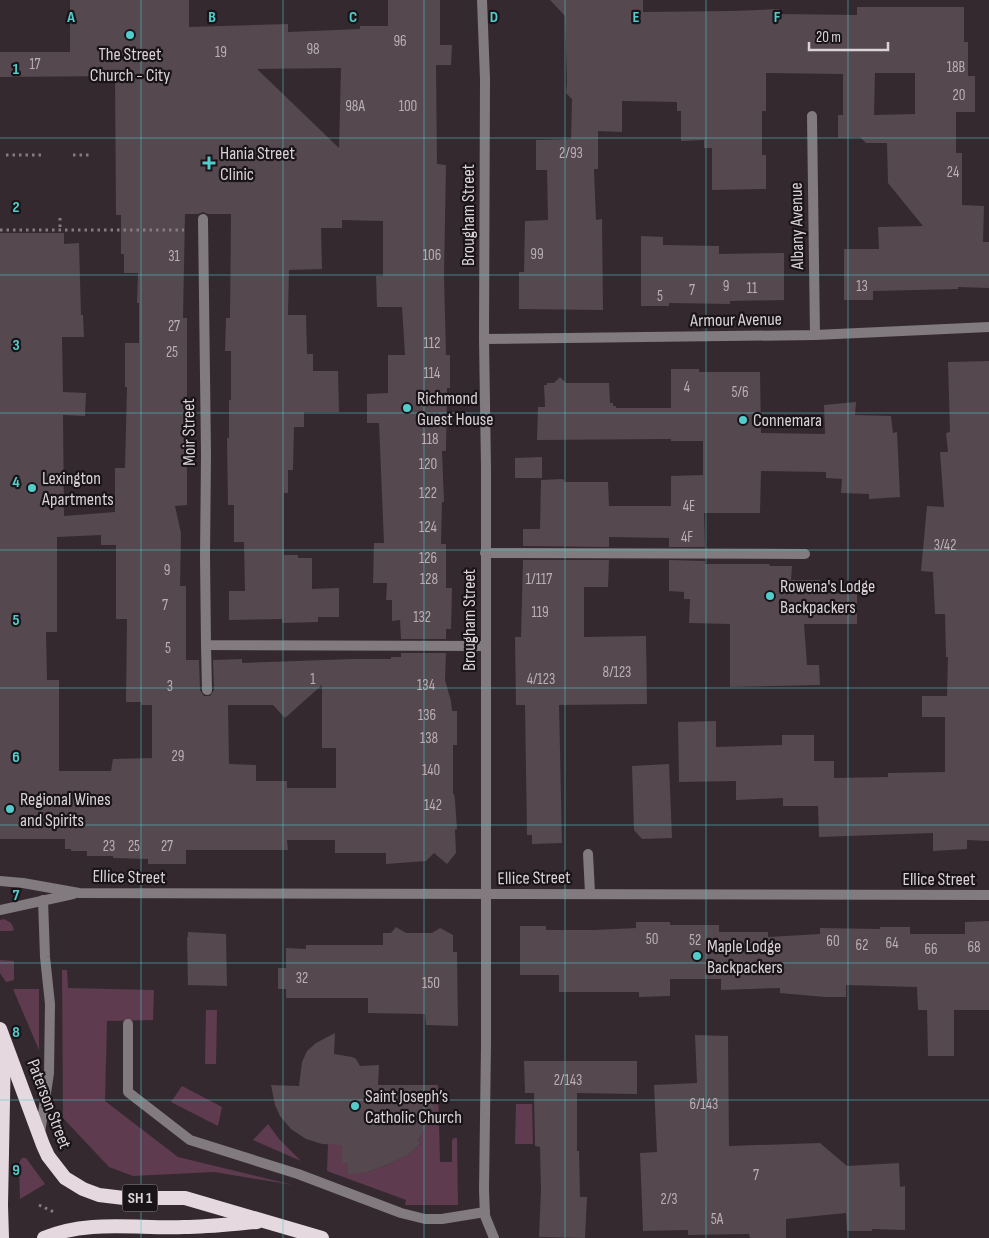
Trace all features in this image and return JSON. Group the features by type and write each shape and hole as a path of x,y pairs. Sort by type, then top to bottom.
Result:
{"highway":[{"name":"Paterson Street","path":"2,1034 48,1156 65,1178 83,1189 99,1195 124,1198 185,1198 322,1238"},
{"path":"2,1034 2,1238"},
{"name":"Paterson Street","path":"44,1238 80,1228 153,1226 184,1228 267,1221"}],"street":[{"name":"Brougham Street","path":"482,0 485,79 486,894 484,1190 485,1212 494,1238"},
{"name":"Albany Avenue","path":"812,116 815,335"},
{"name":"Moir Street","path":"203,219 207,690"},
{"name":"Armour Avenue","path":"484,340 815,335 989,328"},
{"path":"485,553 805,554"},
{"path":"206,645 485,646"},
{"path":"588,854 590,893"},
{"name":"Ellice Street","path":"0,881 79,893 989,895"},
{"name":"Ellice Street","path":"0,910 79,893"},
{"path":"40,1135 49,1073 50,1004 45,957 43,900"},
{"path":"128,1024 128,1092 190,1140 298,1174 401,1213 425,1219 442,1219 485,1212"}],"path":[{"path":"6,155 45,155"},
{"path":"73,155 91,155"},
{"path":"60,218 60,230"},
{"path":"0,230 203,230"},
{"path":"39,1205 56,1213"}],"shaded area":[{"path":"4,919 11,923 14,929 12,931 0,931 0,920"},
{"path":"0,960 14,961 14,980 6,982 0,973"},
{"path":"62,970 67,970 68,988 154,990 153,1020 107,1021 105,1101 178,1157 293,1185 214,1172 133,1176 109,1167 63,1118"},
{"path":"13,989 39,989 39,1050"},
{"path":"206,1010 217,1010 216,1064 205,1064"},
{"path":"436,1085 438,1085 440,1162 452,1162 452,1140 457,1138 458,1205 405,1205 406,1200 327,1171 328,1144 342,1131 348,1163 368,1172 391,1163 404,1155 406,1157 421,1143 418,1140 431,1114"},
{"path":"182,1086 222,1107 218,1126 171,1102"},
{"path":"516,1104 532,1104 533,1144 515,1144"},
{"path":"268,1124 279,1139 301,1161 253,1140"},
{"path":"22,1158 26,1158 45,1184 20,1199 19,1163"}],"building":[{"path":"70,0 189,0 189,27 288,24 288,32 360,29 360,26 388,26 388,0 440,0 440,45 452,45 451,65 436,65 437,164 446,165 444,275 446,355 450,355 450,388 447,388 446,451 442,451 444,502 442,502 441,544 446,544 446,588 452,588 451,629 446,629 446,639 401,639 400,620 392,621 392,600 386,600 387,583 373,583 374,543 384,543 379,423 367,423 367,394 388,393 388,355 405,355 402,307 377,307 376,276 383,276 383,221 342,220 342,228 321,228 322,269 289,270 288,315 306,315 307,354 313,354 313,371 338,371 339,412 304,412 304,427 294,427 293,470 288,470 288,493 284,493 284,555 312,558 312,589 339,588 339,617 318,617 318,622 282,623 282,619 229,620 229,591 245,591 244,542 234,542 234,505 228,505 227,438 229,438 229,400 231,400 231,351 225,351 226,318 230,318 231,214 208,214 203,212 185,214 183,318 187,318 187,505 175,506 181,533 180,586 186,586 186,660 199,660 200,690 204,696 210,696 214,690 213,660 242,659 242,663 391,659 391,657 401,657 401,653 446,653 445,680 452,711 457,711 457,745 453,745 453,794 457,829 455,830 456,853 447,864 434,853 426,861 386,864 386,853 335,853 335,840 287,840 288,850 186,850 186,864 148,864 148,859 87,856 87,851 65,849 65,839 0,839 0,233 64,233 64,244 79,243 81,315 83,315 84,337 62,337 63,392 86,393 85,416 63,415 64,516 115,512 115,468 125,468 127,387 125,387 125,343 139,343 138,273 124,273 124,254 121,254 121,215 116,215 115,76 0,77 0,52 70,52","holes":["341,68 339,148 257,69","101,535 101,545 116,545 116,619 127,619 126,702 141,702 141,705 152,705 152,758 113,759 111,771 59,771 59,680 47,680 46,632 57,632 57,537","322,685 322,748 336,748 336,788 287,788 287,781 256,781 256,765 229,764 228,705 273,705 285,718"]},
{"path":"550,0 643,0 643,12 779,9 779,14 857,15 857,7 964,7 964,42 968,42 968,76 975,76 975,112 956,112 956,153 962,153 962,205 984,206 983,242 989,242 989,288 958,287 958,289 873,291 873,300 844,300 844,249 879,249 878,227 923,226 888,183 887,143 866,143 860,137 838,138 838,115 843,115 843,74 766,73 766,111 762,111 762,155 766,155 766,189 712,190 712,148 704,148 704,140 681,141 681,111 677,111 677,102 622,101 622,132 598,131 598,169 594,169 596,220 602,219 603,310 519,309 519,272 524,272 525,221 548,220 547,170 536,170 536,140 571,139 572,99 566,93 565,16","holes":["875,73 915,73 915,114 874,115"]},
{"path":"641,236 663,237 663,245 719,246 719,254 784,253 784,300 730,301 730,304 669,303 669,306 641,306"},
{"path":"989,361 989,841 967,840 967,849 933,851 933,833 819,837 818,806 783,806 783,798 736,800 736,781 679,782 678,722 716,721 716,747 782,745 782,735 814,735 814,761 834,761 834,778 888,777 888,773 945,772 945,717 922,717 922,696 947,696 948,657 946,657 945,614 935,614 933,572 921,571 927,506 944,507 940,452 948,452 946,433 950,432 948,362"},
{"path":"671,369 699,369 699,372 760,372 761,433 825,434 824,405 856,402 855,415 891,416 893,433 897,432 900,497 869,499 869,494 841,493 842,479 826,478 826,472 761,471 760,513 704,513 705,547 669,547 669,538 609,537 609,547 523,546 523,529 540,529 541,480 563,479 565,482 608,482 609,506 671,506 671,476 703,475 703,441 671,441 671,439 537,440 538,407 545,407 544,385 547,385 547,383 554,383 560,377 566,383 609,383 610,403 613,403 613,406 616,406 616,408 671,408"},
{"path":"542,457 542,478 515,478 515,458"},
{"path":"523,560 609,560 608,587 584,587 584,637 646,636 647,704 559,705 562,843 532,844 532,835 527,835 525,705 516,705 515,637 521,637"},
{"name":"Rowena's Lodge Backpackers","path":"669,560 705,561 705,564 792,566 791,580 820,580 820,593 857,594 857,624 804,624 807,665 819,665 820,685 730,687 730,624 689,623 690,599 684,599 684,592 669,591"},
{"path":"669,764 672,838 642,839 634,830 632,766"},
{"path":"989,921 989,1010 954,1010 954,1056 928,1056 927,1010 918,1010 917,987 846,985 846,997 825,997 780,993 780,988 721,990 721,979 670,979 670,996 639,997 639,992 559,992 559,975 520,975 520,926 546,926 546,930 594,930 636,928 636,922 670,922 670,925 719,925 719,932 768,932 768,937 820,934 820,928 880,929 880,927 910,927 910,934 965,934 965,922"},
{"path":"396,927 406,933 432,933 440,928 453,935 453,952 457,952 458,1026 426,1025 425,1014 368,1013 368,998 286,998 286,989 278,989 278,968 286,968 286,948 306,949 306,945 383,945 383,933 391,933"},
{"path":"188,932 226,934 227,986 188,985"},
{"name":"Saint Joseph’s Catholic Church","path":"335,1033 334,1054 352,1057 356,1059 360,1066 379,1065 378,1085 436,1085 434,1107 427,1125 418,1140 421,1143 406,1157 404,1156 368,1172 348,1175 348,1163 342,1163 342,1145 322,1144 306,1139 291,1129 280,1116 275,1105 271,1085 299,1086 302,1062 307,1051 316,1043"},
{"path":"695,1035 728,1036 729,1146 820,1143 847,1166 899,1163 900,1187 905,1186 905,1230 872,1229 872,1231 847,1231 846,1213 786,1219 786,1238 750,1238 749,1234 688,1235 688,1230 643,1231 640,1153 657,1152 654,1085 697,1083"},
{"path":"524,1061 637,1061 637,1094 577,1093 577,1151 579,1151 580,1197 587,1197 585,1238 539,1237 540,1147 535,1146 534,1093 525,1093"}],"place":[{"name":"The Street Church - City","path":"130,35"},
{"name":"Hania Street Clinic","path":"209,163"},
{"name":"Richmond Guest House","path":"407,408"},
{"name":"Connemara","path":"743,420"},
{"name":"Lexington Apartments","path":"32,488"},
{"name":"Rowena's Lodge Backpackers","path":"770,596"},
{"name":"Regional Wines and Spirits","path":"10,809"},
{"name":"Maple Lodge Backpackers","path":"697,956"},
{"name":"Saint Joseph’s Catholic Church","path":"355,1106"}]}
